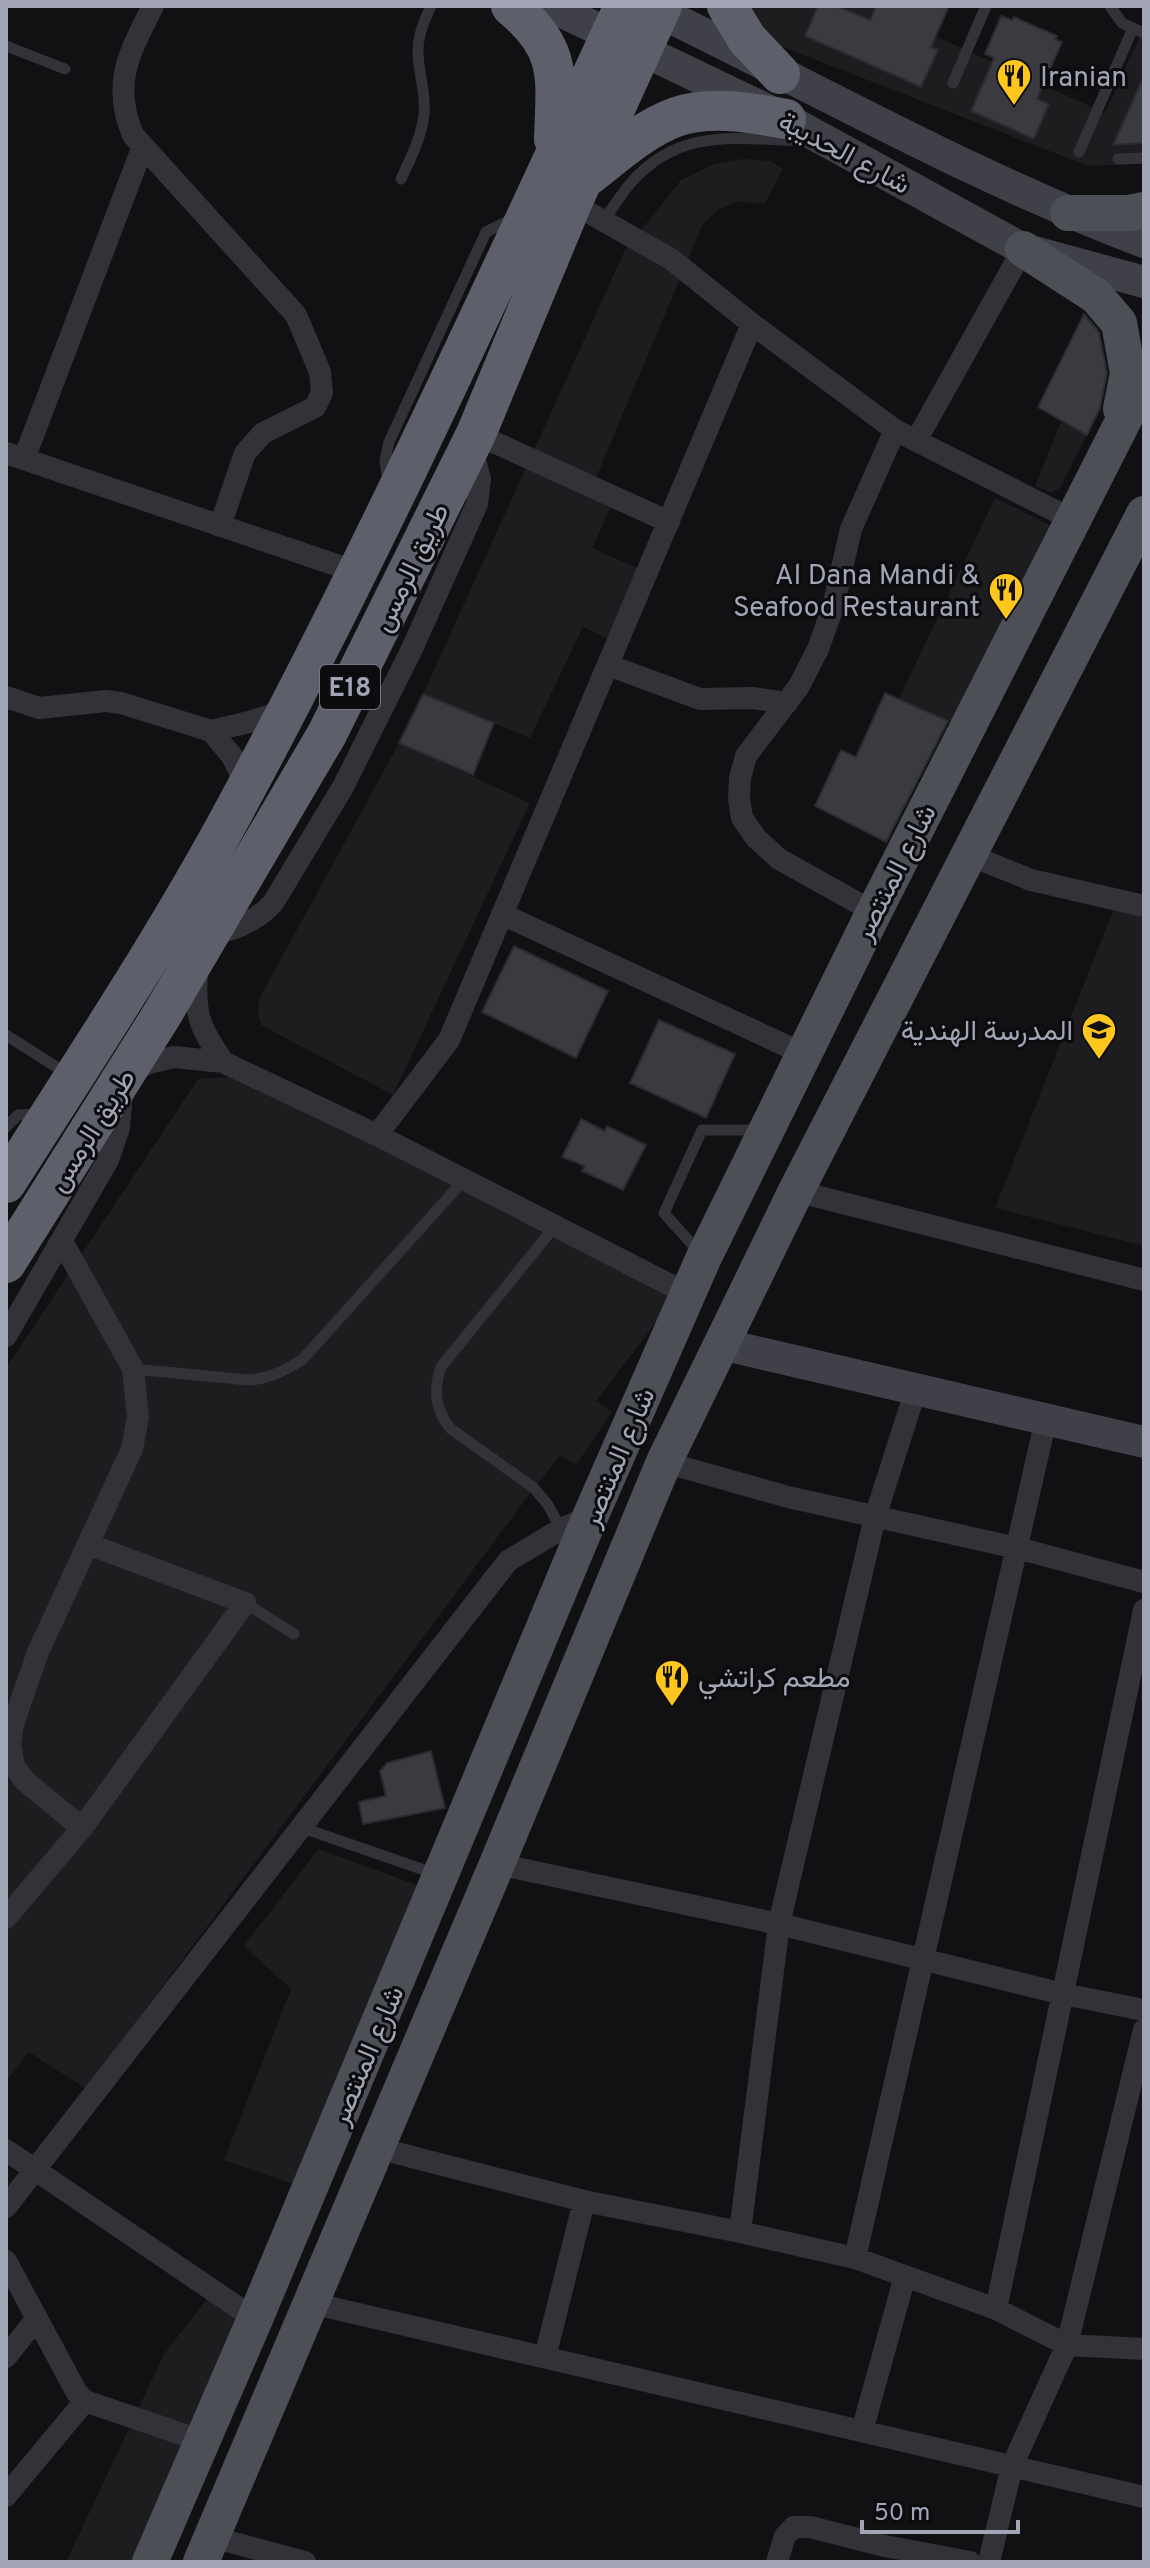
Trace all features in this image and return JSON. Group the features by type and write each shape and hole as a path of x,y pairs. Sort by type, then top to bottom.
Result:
{"highway":[{"path":"511,6 539,32 552,58 555,86 553,155"},
{"path":"727,6 747,39 780,74"},
{"name":"طريق الرمس","path":"6,1183 162,936 247,786 357,572 553,155 641,19"},
{"name":"طريق الرمس","path":"6,1263 124,1077 327,734 586,201 641,19"},
{"path":"586,201 627,145 680,116 739,111 786,119"}],"main road":[{"name":"شارع الحديبة","path":"550,6 641,19 780,74 931,150 1068,213 1144,242"},
{"name":"شارع الحديبة","path":"641,19 786,119 1023,249 1144,282"},
{"path":"1068,213 1129,213 1144,210"},
{"path":"1023,249 1096,296 1119,323 1128,373 1116,435"},
{"name":"شارع المنتصر","path":"150,2562 441,1876 576,1523 874,912 1144,380"},
{"name":"شارع المنتصر","path":"206,2549 664,1462 796,1191 1144,514"},
{"path":"721,1344 1144,1442"}],"street":[{"path":"153,6 129,54 122,81 133,135 296,315 320,372 322,393 315,407 263,433 245,453 220,526"},
{"path":"143,146 15,456 357,572"},
{"path":"586,201 671,259 752,324 895,430 1073,520"},
{"path":"916,441 1023,249"},
{"path":"377,1135 449,1040 752,324"},
{"path":"874,912 779,859 756,838 742,818 739,799 746,756 799,686 818,649 833,607 851,529 895,430"},
{"path":"473,439 669,522"},
{"path":"608,665 700,699 752,698 787,703"},
{"path":"6,697 39,708 106,701 121,703 211,731 287,710"},
{"path":"211,731 232,756 247,786"},
{"path":"969,855 1031,880 1144,906"},
{"path":"502,914 804,1054"},
{"path":"204,943 195,998 201,1027 223,1062"},
{"path":"6,1336 100,1175 114,1144 124,1077 149,1063 174,1057 223,1062 377,1135 688,1294"},
{"path":"796,1191 1144,1280"},
{"path":"62,1241 133,1369 138,1417 132,1449 38,1652 13,1724 10,1745 14,1766 25,1781 82,1828"},
{"path":"740,2232 779,1924 875,1517 916,1389"},
{"path":"855,2258 1046,1419"},
{"path":"664,1462 788,1497 1017,1548 1144,1582"},
{"path":"6,2207 508,1561 576,1523"},
{"path":"6,1918 82,1828 245,1603 88,1544"},
{"path":"996,2309 1144,1610"},
{"path":"497,1864 779,1924 1063,1994 1144,2010"},
{"path":"989,2562 1012,2466 1067,2345 1138,2086 1144,2030"},
{"path":"377,2148 584,2201 855,2258 996,2309 1067,2345 1144,2349"},
{"path":"6,2150 255,2319"},
{"path":"545,2357 584,2201"},
{"path":"6,2261 77,2393 85,2401 202,2441"},
{"path":"862,2431 905,2276"},
{"path":"311,2303 1144,2497"},
{"path":"6,2357 37,2318"},
{"path":"6,2496 85,2401"},
{"path":"777,2562 785,2536 794,2527 810,2527 885,2546 970,2562"},
{"path":"206,2549 305,2562"}],"lane":[{"path":"401,179 415,149 424,115 419,36 431,6"},
{"path":"953,83 986,6"},
{"path":"1079,152 1138,31 1122,23 1110,6"},
{"path":"6,46 65,69"},
{"path":"586,201 629,185 645,169 678,147 700,140 827,141"},
{"path":"1118,159 1144,158"},
{"path":"6,1035 73,1078"},
{"path":"6,1127 18,1115 49,1116"},
{"path":"704,1257 664,1213 702,1130 766,1130"},
{"path":"133,1369 249,1380 281,1372 302,1360 464,1180"},
{"path":"555,1226 441,1367 435,1384 436,1401 441,1418 451,1429 534,1488 548,1505 576,1523"},
{"path":"245,1603 294,1634"},
{"path":"300,1827 441,1876"}],"shaded area":[{"path":"740,6 869,6 1105,113 1144,27 1144,161 1140,164 1088,166 778,45"},
{"path":"743,159 770,161 783,169 765,203 735,202 718,210 703,224 588,497 611,507 592,548 642,570 611,640 583,627 530,738 423,694 625,250 681,180 714,164"},
{"path":"1061,422 1087,435 1060,488 1051,493 1035,486"},
{"path":"995,498 1057,529 958,725 899,698"},
{"path":"399,743 530,803 393,1095 261,1025 258,1014 259,999"},
{"name":"المدرسة الهندية","path":"1115,906 1144,913 1144,1246 995,1208"},
{"path":"243,1076 677,1295 596,1401 612,1412 576,1465 560,1456 534,1488 86,2089 29,2052 6,2082 6,1368 198,1079"},
{"path":"318,1849 420,1886 293,2184 224,2160 291,1989 244,1946"},
{"path":"219,2284 247,2313 139,2562 66,2562 164,2354"}],"building":[{"path":"818,6 837,6 870,20 876,6 949,6 931,47 938,50 921,87 805,36"},
{"path":"1001,16 1012,20 1014,17 1057,36 1055,39 1062,42 1037,99 1049,104 1034,139 971,111 994,58 985,54"},
{"path":"1144,76 1144,143 1113,145"},
{"path":"1084,314 1099,332 1107,373 1100,408 1087,435 1038,407"},
{"path":"885,693 948,721 886,842 815,806 841,750 856,757"},
{"path":"423,694 494,723 473,775 399,743"},
{"path":"514,946 608,991 576,1058 482,1012"},
{"path":"659,1020 735,1054 706,1118 630,1083"},
{"path":"581,1119 605,1131 607,1126 646,1145 623,1190 582,1171 585,1166 562,1157"},
{"path":"431,1751 445,1808 363,1824 359,1802 386,1796 380,1771 387,1763"}],"place":[{"name":"Iranian","path":"1014,107"},
{"name":"Al Dana Mandi & Seafood Restaurant","path":"1006,621"},
{"name":"المدرسة الهندية","path":"1099,1061"},
{"name":"مطعم كراتشي","path":"672,1708"}]}
